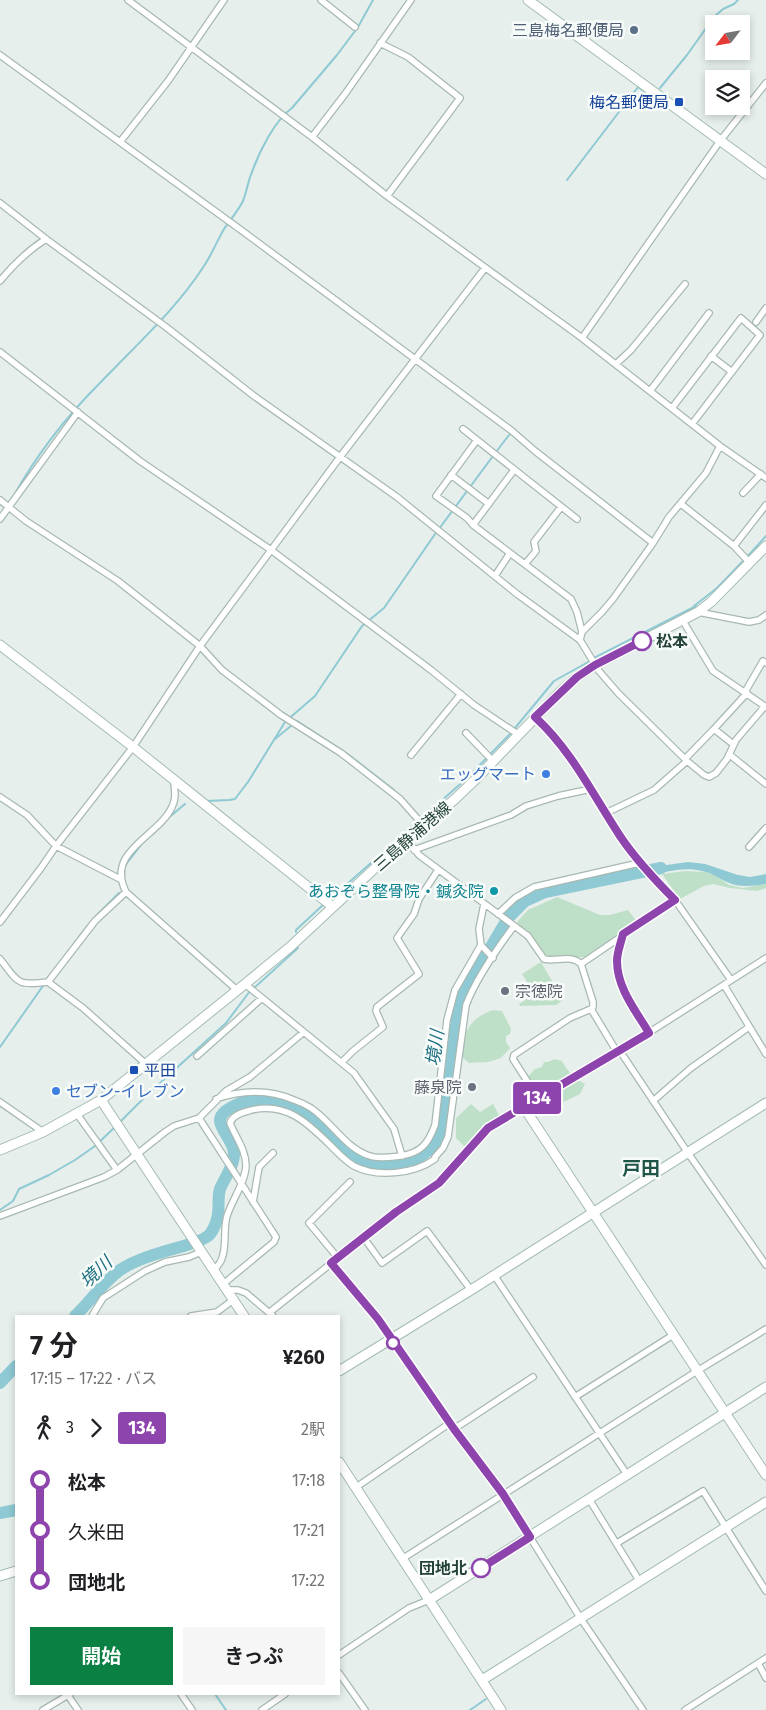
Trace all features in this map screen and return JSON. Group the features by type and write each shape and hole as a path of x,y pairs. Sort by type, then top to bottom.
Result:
{"street":[{"path":"128,0 312,137 387,196 582,338 720,446 764,476 743,494"},
{"path":"120,142 192,48 224,0"},
{"path":"321,0 355,27"},
{"path":"312,137 345,94 411,0"},
{"path":"528,0 766,174"},
{"path":"380,43 408,57 460,98 387,196"},
{"path":"0,55 512,431 653,543"},
{"path":"582,338 720,141 766,83"},
{"path":"0,202 254,396 397,497 495,576 580,640 595,665 618,692 686,760 704,775 709,776 716,773 730,755 734,744 766,706 714,671 683,621"},
{"path":"0,281 17,260 31,248 46,239"},
{"path":"0,922 133,747 200,646 271,550 485,268"},
{"path":"616,364 632,350 685,284"},
{"path":"756,322 766,308"},
{"path":"650,391 709,313"},
{"path":"672,408 741,318 760,335 692,424"},
{"path":"0,352 140,461 271,550 474,705 519,735"},
{"path":"712,356 732,372"},
{"path":"0,519 78,412"},
{"path":"463,429 577,519"},
{"path":"478,440 436,496 571,598 582,632 580,640"},
{"path":"582,632 608,606 653,543 665,522 706,473 720,446"},
{"path":"473,524 514,470"},
{"path":"451,475 489,504"},
{"path":"0,500 26,521 118,581 200,646 222,670 281,715 341,753 400,799 424,826"},
{"path":"681,504 734,546 750,563"},
{"path":"734,546 766,505"},
{"path":"525,564 536,551 534,542 561,506"},
{"name":"三島静浦港線","path":"0,1150 43,1132 101,1100 290,947 329,903 455,799 571,682 595,665 698,612 711,602 766,546"},
{"path":"495,576 510,553"},
{"path":"698,612 748,622 759,620 766,615"},
{"path":"0,645 133,747 329,903"},
{"path":"606,814 654,790 686,760 746,692 763,661 766,663"},
{"path":"411,754 461,694"},
{"path":"535,717 560,743 641,865 675,900 731,980"},
{"path":"714,729 734,744"},
{"path":"466,733 493,761"},
{"path":"730,755 766,784"},
{"path":"174,780 176,797 172,808 163,820 142,838 130,853 121,868 120,879 126,892 237,990"},
{"path":"414,850 511,815 526,806 558,796 591,789"},
{"path":"0,797 27,815 56,846 120,879"},
{"path":"749,847 766,828"},
{"path":"407,840 419,855 531,939 544,959 574,959 581,964 593,1002 591,1009 570,1018 514,1055 514,1059 538,1098"},
{"path":"500,915 515,898 534,887 641,865"},
{"path":"342,1062 383,1026 376,1011 377,1007 419,974 397,938 414,914 419,899 438,870"},
{"path":"48,982 95,921 126,892"},
{"path":"581,964 675,900"},
{"path":"484,904 480,929 482,945 492,957"},
{"path":"214,1271 222,1258 226,1219 246,1167 242,1145 230,1124 231,1120 244,1112 271,1108 294,1115 306,1122 353,1166 368,1171 382,1173 413,1169 429,1164 435,1159 448,1137 466,1005 474,987 513,925"},
{"path":"623,934 617,956 619,973 628,1000 649,1033"},
{"path":"216,1099 230,1094 275,1093 293,1099 312,1109 351,1145 371,1156 402,1156 416,1151 430,1139 435,1125 447,1020 452,996 482,945"},
{"path":"224,1287 246,1292 272,1314 331,1263 396,1212 439,1183 488,1128 618,1052 766,958"},
{"path":"0,959 18,982 29,984 48,982 83,1008 146,1064"},
{"path":"245,984 354,1073 390,1122 397,1137 402,1156"},
{"path":"724,985 766,1054"},
{"path":"198,1056 262,998"},
{"path":"591,1009 618,1052 766,1265"},
{"path":"653,1101 721,1045 749,1028"},
{"path":"0,1216 118,1170 174,1126 199,1118 216,1099 233,1085 257,1071 304,1032"},
{"path":"101,1100 243,1315"},
{"path":"0,1102 43,1132"},
{"path":"340,1370 471,1290 766,1103"},
{"path":"523,1106 766,1475"},
{"path":"77,1114 118,1170"},
{"path":"199,1118 272,1229 276,1239 224,1287"},
{"path":"253,1202 259,1168 273,1153"},
{"path":"338,1258 309,1223 350,1182"},
{"path":"364,1238 382,1263 427,1231 471,1290"},
{"path":"93,1315 107,1294 145,1271 165,1262 189,1257 200,1251"},
{"path":"331,1263 378,1319 454,1429 503,1494 581,1619 644,1710"},
{"path":"494,1275 628,1476"},
{"path":"198,1315 217,1312 233,1300"},
{"path":"402,1559 697,1371 766,1330"},
{"path":"575,1397 674,1335"},
{"path":"454,1429 533,1377"},
{"path":"340,1654 409,1608 430,1600 766,1387"},
{"path":"356,1488 450,1423"},
{"path":"340,1464 501,1710"},
{"path":"617,1543 703,1491 766,1590"},
{"path":"590,1499 640,1582"},
{"path":"482,1680 766,1502"},
{"path":"0,1576 15,1571"},
{"path":"685,1710 766,1658"},
{"path":"758,1663 766,1678"},
{"path":"340,1674 365,1710"},
{"path":"43,1710 66,1695"},
{"path":"69,1695 78,1710"},
{"path":"181,1695 192,1710"},
{"path":"262,1710 284,1695"}],"green space":[{"path":"685,871 705,872 716,876 729,885 743,888 766,884 766,888 757,891 713,884 704,886 680,899 662,874"},
{"path":"557,897 600,915 610,915 628,910 638,923 585,957 549,958 527,932 518,925 518,921 528,910"},
{"path":"541,962 563,1000 556,1005 520,1006 519,1004 534,994 522,974"},
{"path":"493,1010 502,1011 511,1029 510,1034 506,1036 506,1042 510,1048 501,1058 488,1062 469,1063 462,1057 467,1030 474,1021"},
{"path":"555,1059 562,1061 572,1074 585,1084 580,1094 555,1106 548,1098 538,1095 528,1077 535,1069 542,1067 544,1062"},
{"path":"471,1104 480,1112 493,1104 500,1117 490,1122 465,1147 456,1138 456,1118"}],"water":[{"path":"688,862 705,864 750,877 766,874 766,884 742,886 727,882 706,872 690,869 670,871 651,876 645,868"}],"waterway":[{"path":"13,497 41,452 63,424 154,328 193,282 243,201 255,164 274,128 337,55 358,27 373,0"},
{"path":"660,88 687,55 714,17 738,0"},
{"path":"567,180 638,87 652,97"},
{"path":"496,452 509,435"},
{"path":"206,801 235,799 248,782 285,722 315,696 362,626 384,608 433,537 493,456"},
{"path":"747,557 766,536"},
{"path":"694,606 717,588 744,560"},
{"path":"594,658 696,606"},
{"path":"329,900 466,779 510,734 554,681 590,661"},
{"path":"275,739 297,721 349,755 394,790"},
{"path":"167,819 185,804"},
{"path":"127,863 141,845"},
{"name":"境川","path":"76,1315 108,1280 126,1266 149,1256 198,1241 211,1233 218,1216 220,1189 234,1159 233,1147 222,1129 220,1118 224,1112 241,1103 269,1100 291,1105 309,1116 351,1155 365,1162 389,1166 413,1160 423,1154 433,1146 440,1136 460,999 508,918 525,901 545,892 661,868"},
{"path":"96,916 119,893"},
{"path":"296,932 324,904"},
{"path":"67,953 88,925"},
{"path":"254,988 298,948"},
{"path":"0,1047 45,983"},
{"path":"120,1122 226,1023 250,991"},
{"path":"0,1210 13,1201 19,1189 75,1160 95,1146 115,1127"},
{"name":"境川","path":"0,1383 15,1367"},
{"name":"境川","path":"0,1513 15,1510"},
{"path":"216,1695 226,1710"},
{"path":"470,1710 486,1699"}],"bus line":[{"name":"134","path":"481,1568 530,1537 503,1494 454,1429 378,1319 331,1263 396,1212 439,1183 488,1128 649,1033 624,992 616,963 617,956 623,934 675,900 642,866 560,743 552,732 535,717 559,692 577,677 595,665 642,641"}],"place":[{"name":"三島梅名郵便局","path":"634,30"},
{"name":"梅名郵便局","path":"679,102"},
{"name":"松本","path":"642,641"},
{"name":"エッグマート","path":"546,774"},
{"name":"あおぞら整骨院・鍼灸院","path":"494,891"},
{"name":"宗徳院","path":"505,991"},
{"name":"平田","path":"134,1070"},
{"name":"藤泉院","path":"472,1087"},
{"name":"セブン-イレブン","path":"56,1091"},
{"name":"団地北","path":"481,1568"}],"district":[{"name":"戸田","path":"641,1168"}]}
